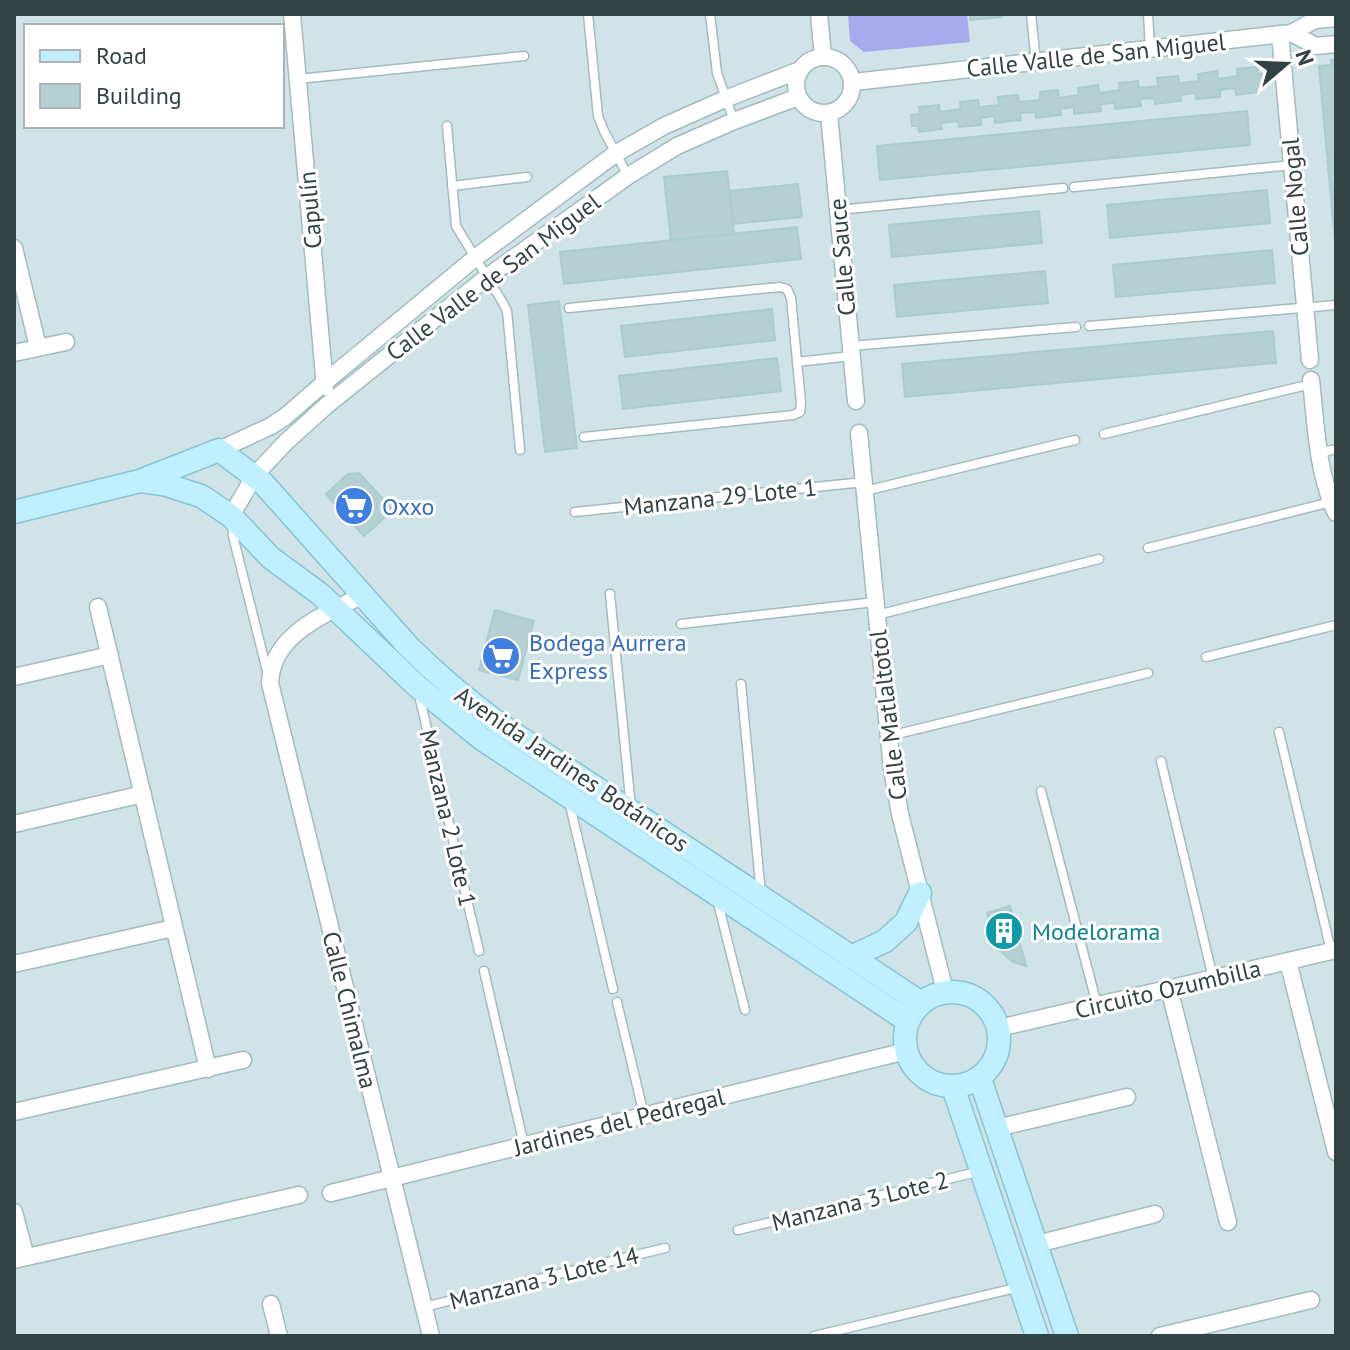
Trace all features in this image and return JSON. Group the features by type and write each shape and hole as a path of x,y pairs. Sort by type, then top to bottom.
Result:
{"street":[{"name":"Capulín","path":"292,14 327,405"},
{"path":"819,14 823,57"},
{"name":"Calle Valle de San Miguel","path":"854,82 1286,33 1315,20 1336,18"},
{"name":"Calle Valle de San Miguel","path":"1286,33 1316,46 1336,44"},
{"name":"Calle Nogal","path":"1286,33 1292,165 1310,360"},
{"path":"823,57 835,59 845,66 854,82 850,99 829,114 816,113 806,107 798,97 796,83 800,70 810,61 823,57"},
{"name":"Calle Valle de San Miguel","path":"219,450 271,426 298,406 475,258 615,154 664,126 800,70"},
{"name":"Calle Valle de San Miguel","path":"231,516 255,475 285,443 327,405 487,277 628,176 677,146 798,97"},
{"name":"Calle Sauce","path":"829,114 856,401"},
{"path":"14,248 38,347"},
{"path":"14,353 66,342"},
{"path":"1312,382 1328,451 1334,508"},
{"name":"Calle Matlaltotol","path":"859,433 895,790 945,991"},
{"name":"Avenida Jardines Botánicos","path":"14,512 140,481 219,450 255,475 361,596 431,669 468,701 851,957 914,1012"},
{"name":"Avenida Jardines Botánicos","path":"140,481 201,496 231,516 271,558 300,578 417,686 482,739 715,894 914,1012"},
{"path":"300,578 330,560"},
{"path":"270,683 276,657 297,631 361,596"},
{"path":"98,607 208,1069"},
{"path":"14,677 110,655"},
{"name":"Calle Chimalma","path":"270,683 431,1336"},
{"path":"14,824 143,794"},
{"path":"851,957 885,941 906,922 920,893"},
{"path":"14,964 173,928"},
{"name":"Circuito Ozumbilla","path":"999,1028 1334,950"},
{"path":"1288,961 1336,1152"},
{"path":"1169,988 1228,1222"},
{"path":"945,991 968,994 978,1000 988,1007 999,1028 998,1056 980,1079 953,1087 932,1083 916,1070 906,1051 905,1036 914,1012 945,991"},
{"name":"Jardines del Pedregal","path":"331,1193 906,1051"},
{"path":"14,1112 243,1060"},
{"path":"980,1079 1067,1336"},
{"path":"953,1087 1037,1336"},
{"path":"997,1128 1127,1097"},
{"path":"14,1212 20,1258 299,1195"},
{"path":"1037,1244 1155,1214"},
{"path":"1160,1336 1311,1300"},
{"path":"271,1304 279,1336"}],"lane":[{"path":"588,14 597,111 600,123 628,176"},
{"path":"710,14 717,73 734,121"},
{"path":"1031,14 1036,62"},
{"path":"1148,14 1150,49"},
{"path":"298,79 524,56"},
{"path":"447,126 456,226 507,311 520,450"},
{"path":"1074,187 1292,165"},
{"path":"452,186 527,177"},
{"path":"838,210 1063,188"},
{"path":"569,308 784,287 791,298 800,412 584,437"},
{"path":"1089,326 1336,305"},
{"path":"797,362 851,351 1076,327"},
{"path":"1104,434 1312,382"},
{"path":"271,426 285,443"},
{"name":"Manzana 29 Lote 1","path":"575,512 864,486 1075,440"},
{"path":"1148,548 1334,508"},
{"name":"Calle Chimalma","path":"231,516 233,536 270,683"},
{"path":"681,624 876,608 1099,559"},
{"path":"610,594 632,811"},
{"path":"1206,657 1336,625"},
{"path":"888,736 1148,673"},
{"path":"741,684 761,898"},
{"name":"Manzana 2 Lote 1","path":"417,686 479,951"},
{"path":"1279,732 1334,950"},
{"path":"1161,761 1213,978"},
{"path":"1041,791 1097,1005"},
{"path":"568,797 613,989"},
{"path":"715,894 745,1010"},
{"path":"484,971 524,1145"},
{"path":"617,1002 644,1115"},
{"name":"Manzana 3 Lote 2","path":"738,1230 982,1171"},
{"name":"Manzana 3 Lote 14","path":"424,1307 665,1248"},
{"path":"814,1336 1021,1286"}],"shaded area":[{"path":"14,14 1336,14 1336,1336 14,1336"},
{"path":"848,14 967,14 970,42 864,52 850,41"}],"building":[{"path":"970,14 1002,14 1002,17 970,20"},
{"path":"1331,60 1336,60 1335,243 1319,66 1332,65"},
{"path":"1257,67 1258,74 1267,73 1269,84 1259,85 1260,92 1236,95 1235,88 1220,90 1220,97 1196,99 1195,93 1180,95 1181,101 1155,104 1154,98 1140,99 1141,106 1115,109 1114,102 1100,104 1101,111 1074,114 1074,107 1060,109 1061,115 1036,118 1035,112 1020,113 1021,120 995,123 994,116 981,118 981,125 959,127 958,121 941,123 942,129 919,132 918,126 912,126 911,115 920,114 919,107 939,105 940,112 961,109 960,102 978,100 979,107 999,105 998,97 1018,95 1019,102 1040,100 1040,92 1058,90 1059,98 1079,95 1078,88 1098,85 1099,93 1120,90 1119,83 1138,81 1139,88 1158,86 1157,78 1178,76 1179,83 1199,81 1198,74 1217,71 1218,79 1238,76 1237,69"},
{"path":"1247,111 1250,145 880,180 877,146"},
{"path":"727,171 734,234 671,240 664,177"},
{"path":"798,184 802,217 733,224 730,191"},
{"path":"1267,190 1270,223 1110,238 1107,205"},
{"path":"1039,211 1042,243 892,257 889,225"},
{"path":"797,227 801,259 564,284 560,252"},
{"path":"1272,250 1275,283 1116,297 1113,265"},
{"path":"1045,271 1048,303 897,317 894,285"},
{"path":"559,301 577,448 545,452 528,305"},
{"path":"772,309 775,340 625,357 621,326"},
{"path":"1273,331 1276,363 905,397 902,364"},
{"path":"777,358 781,391 623,409 619,376"},
{"path":"359,473 393,510 364,536 326,494 348,474"},
{"path":"495,610 534,621 518,680 479,670"},
{"name":"Modelorama","path":"1010,906 1026,966 1013,962 997,948 987,913"}],"place":[{"name":"Oxxo","path":"354,506"},
{"name":"Bodega Aurrera Express","path":"501,656"},
{"name":"Modelorama","path":"1004,931"}]}
